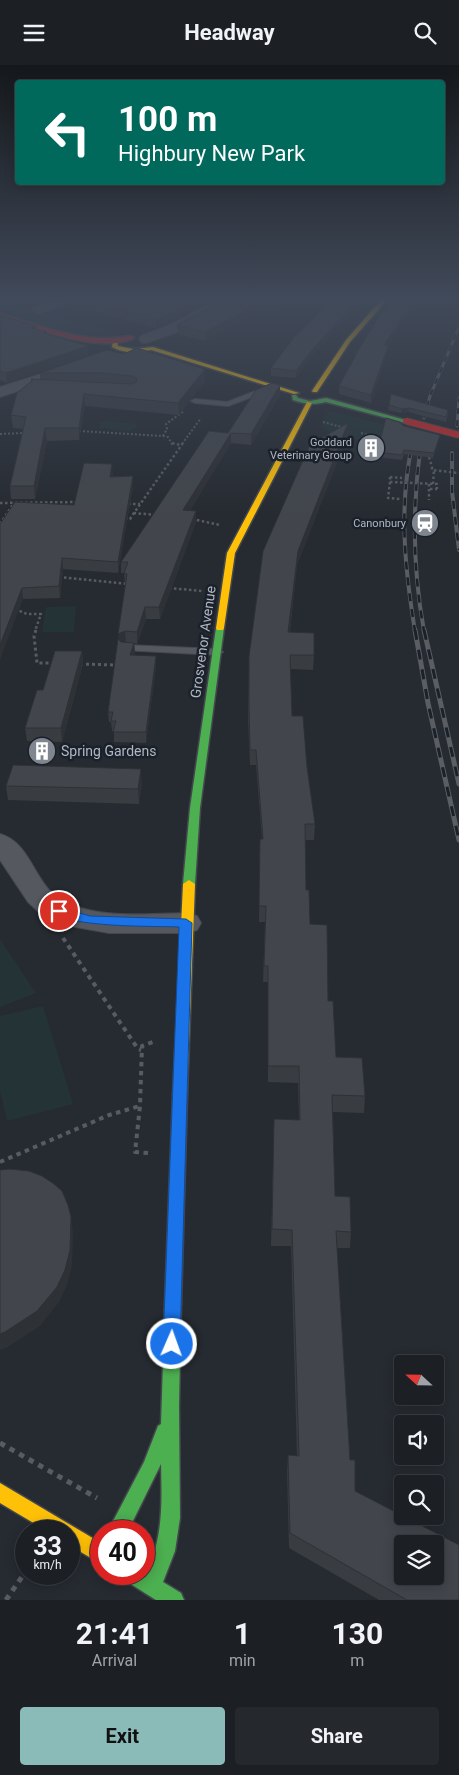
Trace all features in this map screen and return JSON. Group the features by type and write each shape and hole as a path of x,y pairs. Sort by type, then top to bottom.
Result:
{"street":[{"path":"0,392 30,387 64,372"},
{"path":"231,372 296,393 315,391 327,394 328,398 326,400"},
{"path":"315,391 328,372"},
{"path":"296,393 295,399 309,403 326,400 459,435"},
{"name":"Grosvenor Avenue","path":"170,1406 186,914 195,808 231,553 309,403"},
{"path":"0,843 20,867 42,901 63,914 90,920 186,914"},
{"path":"124,1520 151,1467 162,1439 170,1406"},
{"path":"170,1406 171,1518 165,1551 152,1586 174,1600"},
{"path":"0,1492 46,1520"}],"lane":[{"path":"195,401 228,404 238,402 275,387"},
{"path":"126,648 217,652"}],"path":[{"path":"163,436 167,429 166,424 186,409"},
{"path":"120,518 130,519 180,445 206,411"},
{"path":"323,421 341,427"},
{"path":"76,431 90,430 163,436 168,437 172,444 180,445"},
{"path":"0,434 26,433"},
{"path":"360,433 369,435"},
{"path":"429,457 433,469 433,484"},
{"path":"433,469 459,473"},
{"path":"400,499 388,498 390,477 402,478"},
{"path":"390,482 437,484 437,489 430,489"},
{"path":"429,484 429,500"},
{"path":"0,503 85,502"},
{"path":"0,524 14,503"},
{"path":"121,504 140,504"},
{"path":"134,513 163,516"},
{"path":"192,519 221,525"},
{"path":"55,577 102,579 130,584"},
{"path":"169,588 225,592"},
{"path":"11,607 26,614 41,615 34,636 37,663 57,663"},
{"path":"75,664 122,665"},
{"path":"57,929 138,1049 142,1050"},
{"path":"148,1153 136,1152 142,1046 150,1043"},
{"path":"141,1064 149,1064"},
{"path":"0,1163 109,1115 140,1106"},
{"path":"0,1443 94,1498 102,1499"},
{"path":"6,1600 16,1585"}],"shaded area":[{"path":"328,412 336,412 390,426 393,442 369,435 367,440 361,440 332,433 321,427"},
{"path":"106,421 137,424 135,426 137,427 130,431 99,428 101,423"},
{"path":"76,606 74,632 42,632 46,607"},
{"path":"0,939 36,993 0,1007"},
{"path":"43,1006 73,1104 7,1121 0,1091 0,1016"}],"building":[{"path":"203,372 178,403 84,394 79,428 45,428 34,486 10,486 26,417 11,415 17,393 33,380 31,379 131,384 136,382 137,379 132,376 102,373 40,373"},
{"path":"347,372 379,372 371,395 339,386"},
{"path":"272,383 280,385 251,434 231,433 183,510 196,511 159,607 145,607 137,632 125,631 118,634 127,574 124,573 128,562 121,562 209,431 228,433 256,390"},
{"path":"391,394 448,410 446,417 389,405"},
{"path":"386,418 399,422 404,426 440,435 434,453 404,450 402,455 377,452"},
{"path":"348,423 298,551 288,632 314,633 314,655 290,655 292,716 303,716 307,767 315,824 305,824 306,890 309,890 310,924 327,925 328,1001 333,1001 336,1057 362,1058 365,1096 332,1095 335,1196 350,1197 351,1232 336,1231 350,1460 355,1460 355,1491 394,1511 394,1525 420,1525 440,1535 394,1535 394,1585 444,1585 444,1537 459,1545 459,1600 407,1600 290,1533 288,1455 299,1456 292,1230 272,1229 274,1119 300,1120 299,1066 268,1066 268,966 264,966 266,906 259,906 260,839 263,839 256,750 250,750 249,656 263,551 311,444"},
{"path":"84,463 112,464 110,477 133,476 118,562 62,558 59,586 22,588 0,645 0,524 15,502 74,505"},
{"path":"118,639 121,642 134,643 130,655 156,656 146,732 113,732 116,721 111,721 113,712 108,712"},
{"path":"55,651 82,651 61,728 25,728 37,690 43,690"},
{"path":"13,765 141,769 138,789 6,786"},
{"path":"0,1170 29,1171 42,1176 62,1191 71,1217 70,1250 65,1270 57,1287 37,1311 0,1334"}],"railway":[{"path":"424,418 430,396 440,372"},
{"path":"457,426 459,398"},
{"path":"411,450 407,473 404,518 408,586 415,631"},
{"path":"420,451 417,474 415,541 420,609 424,631"},
{"path":"452,453 452,491 459,550"},
{"path":"415,630 428,703 459,840"},
{"path":"424,630 459,784"}],"traffic: fast":[{"path":"294,396 295,399 303,401 326,400 406,421"},
{"path":"189,884 195,808 220,628"},
{"path":"152,1586 165,1551 171,1518 170,1406 173,1304"},
{"path":"124,1520 151,1467 164,1432"},
{"path":"150,1585 174,1600"}],"traffic: slow":[{"path":"227,372 296,393"},
{"path":"315,391 328,372"},
{"path":"220,628 231,553 309,403"},
{"path":"180,1095 189,884"},
{"path":"0,1492 46,1520"},
{"path":"80,1541 90,1547"}],"traffic: jam":[{"path":"406,421 459,435"},
{"path":"173,1304 180,1095"}],"place":[{"name":"Goddard Veterinary Group","path":"371,448"},
{"name":"Canonbury","path":"425,523"},
{"name":"Spring Gardens","path":"42,751"}],"route":[{"path":"59,911 63,914 90,920 186,923 172,1344"}]}
